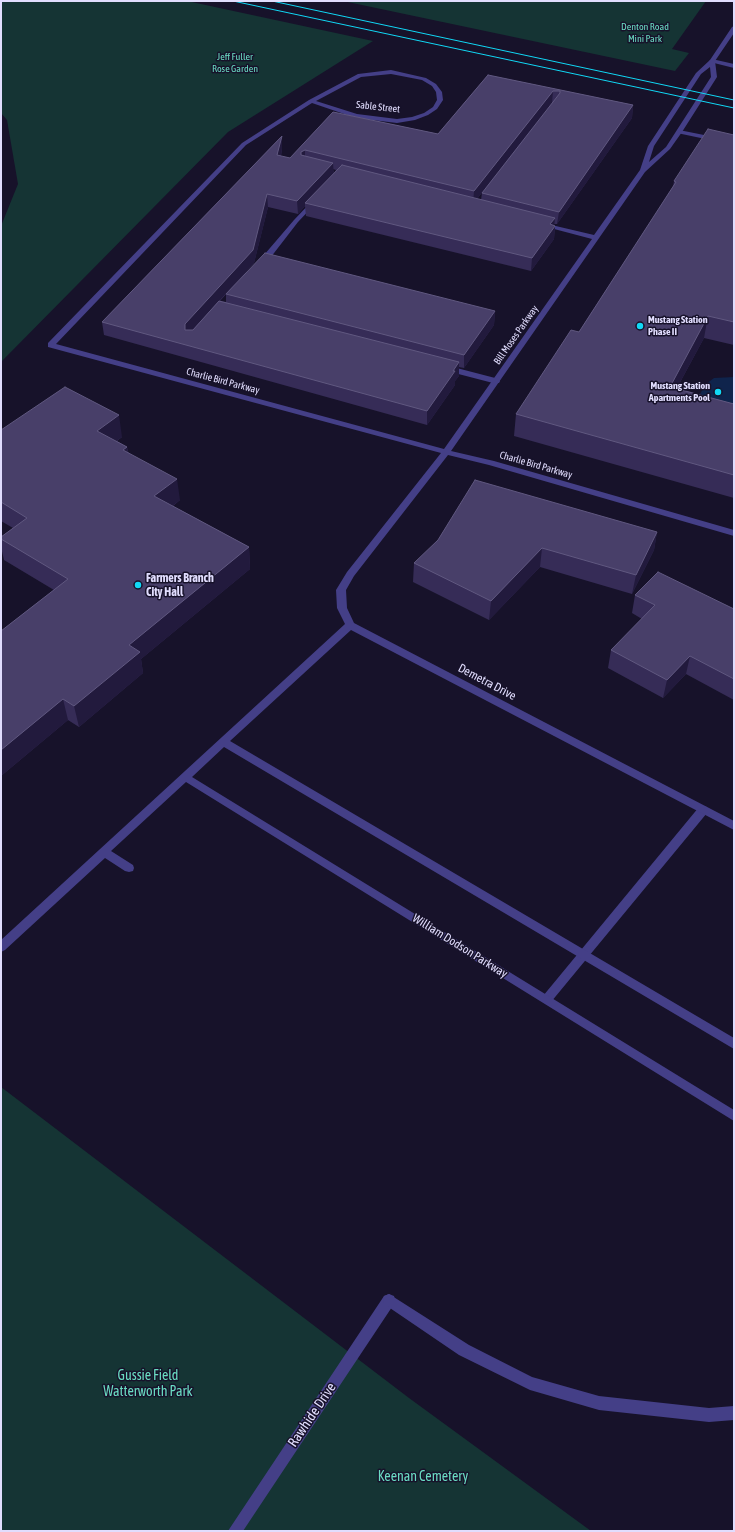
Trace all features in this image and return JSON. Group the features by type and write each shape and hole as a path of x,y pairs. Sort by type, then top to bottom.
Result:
{"street":[{"name":"Bill Moses Parkway","path":"643,171 651,146 699,73 712,61 734,28"},
{"name":"Bill Moses Parkway","path":"350,625 342,608 341,590 350,574 446,452 643,171 668,148 680,132 714,76 712,61"},
{"path":"712,61 734,66"},
{"name":"Sable Street","path":"391,72 424,79 439,92 440,100 435,108 426,114 413,119 397,121 356,116 311,101 360,75 391,72"},
{"name":"Charlie Bird Parkway","path":"311,101 244,144 51,345 397,440 499,466 734,533"},
{"path":"680,132 734,143"},
{"path":"256,269 296,221 321,195"},
{"path":"533,222 597,238"},
{"path":"434,365 496,381"},
{"path":"1,948 350,625"},
{"name":"Demetra Drive","path":"350,625 734,826"},
{"path":"223,742 734,1044"},
{"name":"William Dodson Parkway","path":"185,777 547,999 734,1116"},
{"path":"547,999 703,810"},
{"path":"104,852 129,868"},
{"name":"Rawhide Drive","path":"235,1531 389,1300 464,1350 530,1384 599,1403 709,1415 734,1413"}],"green space":[{"name":"Jeff Fuller Rose Garden","path":"1,1 187,1 373,41 228,132 1,362 1,226 18,184 7,120 1,113"},
{"name":"Denton Road Mini Park","path":"343,1 706,1 672,49 689,53 675,71"},
{"name":"Gussie Field Watterworth Park","path":"1,1087 409,1398 591,1531 1,1531"}],"water":[{"name":"Mustang Station Apartments Pool","path":"734,377 734,405 708,399 700,394 706,384 714,378"}],"building":[{"path":"488,75 633,105 559,212 482,193 560,93 560,91 553,91 474,191 305,150 301,152 301,155 333,163 297,201 267,194 253,250 185,324 185,330 193,330 219,301 459,362 453,371 455,371 427,411 102,322 282,136 277,155 290,158 333,112 438,134"},
{"name":"Mustang Station Phase II","path":"708,129 734,135 734,322 708,316 670,387 734,404 734,475 516,414 571,330 579,332 676,182 674,181"},
{"path":"342,165 555,218 550,224 555,226 532,258 305,203"},
{"path":"265,253 495,311 464,355 226,294"},
{"name":"Farmers Branch City Hall","path":"65,387 119,415 97,431 127,447 123,450 177,479 154,496 249,547 129,645 140,652 74,706 63,699 1,750 1,631 68,579 1,539 1,537 27,518 1,502 1,430"},
{"path":"475,480 657,532 636,575 542,548 491,601 414,563 438,540"},
{"path":"658,572 734,609 734,679 690,656 667,680 611,650 655,605 635,595"}],"tram line":[{"path":"233,1 734,108"},
{"path":"272,1 734,100"}],"place":[{"name":"Mustang Station Phase II","path":"640,326"},
{"name":"Mustang Station Apartments Pool","path":"718,392"},
{"name":"Farmers Branch City Hall","path":"138,585"}],"park label":[{"name":"Keenan Cemetery","path":"423,1477"}]}
